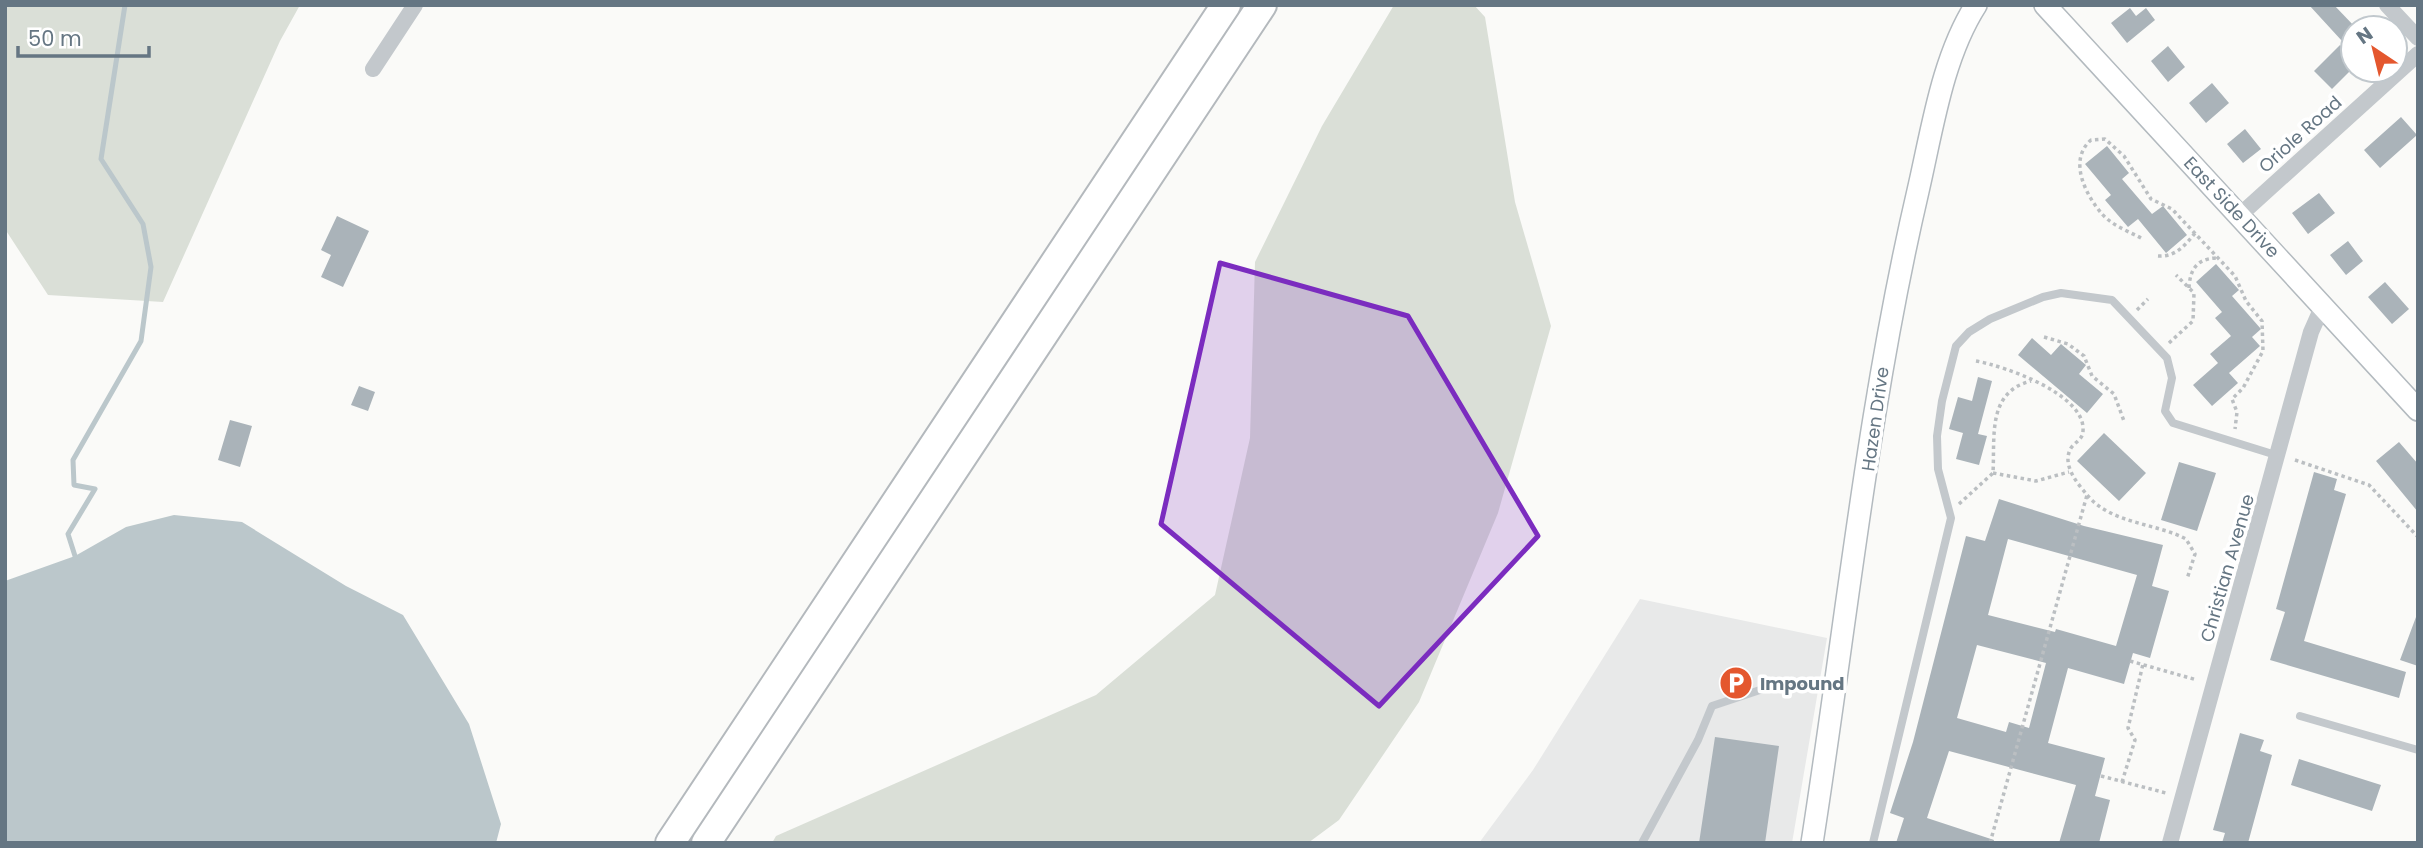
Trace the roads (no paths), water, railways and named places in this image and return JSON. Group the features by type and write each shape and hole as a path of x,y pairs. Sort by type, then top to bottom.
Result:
{"highway":[{"path":"670,843 1226,5"},
{"path":"706,843 1262,5"}],"street":[{"path":"373,69 415,5"},
{"name":"Hazen Drive","path":"1812,843 1881,373 1899,272 1950,64 1976,5"},
{"name":"East Side Drive","path":"2045,5 2415,403"},
{"path":"2386,5 2418,38"},
{"name":"Oriole Road","path":"2240,215 2418,54"},
{"name":"Christian Avenue","path":"2171,843 2287,458 2311,332 2323,305"}],"lane":[{"path":"1873,843 1931,609 1950,512 1938,469 1937,436 1951,361 1956,346 1969,332 1990,318 2023,304 2061,293 2112,300 2167,358 2172,378 2165,411 2173,423 2287,458"},
{"path":"1642,843 1698,740 1712,706 1760,690"},
{"path":"2300,716 2418,750"}],"waterway":[{"path":"75,556 68,534 95,489 74,485 73,460 141,341 151,267 143,224 101,159 125,5"}],"place":[{"name":"Impound","path":"1736,683"}]}
